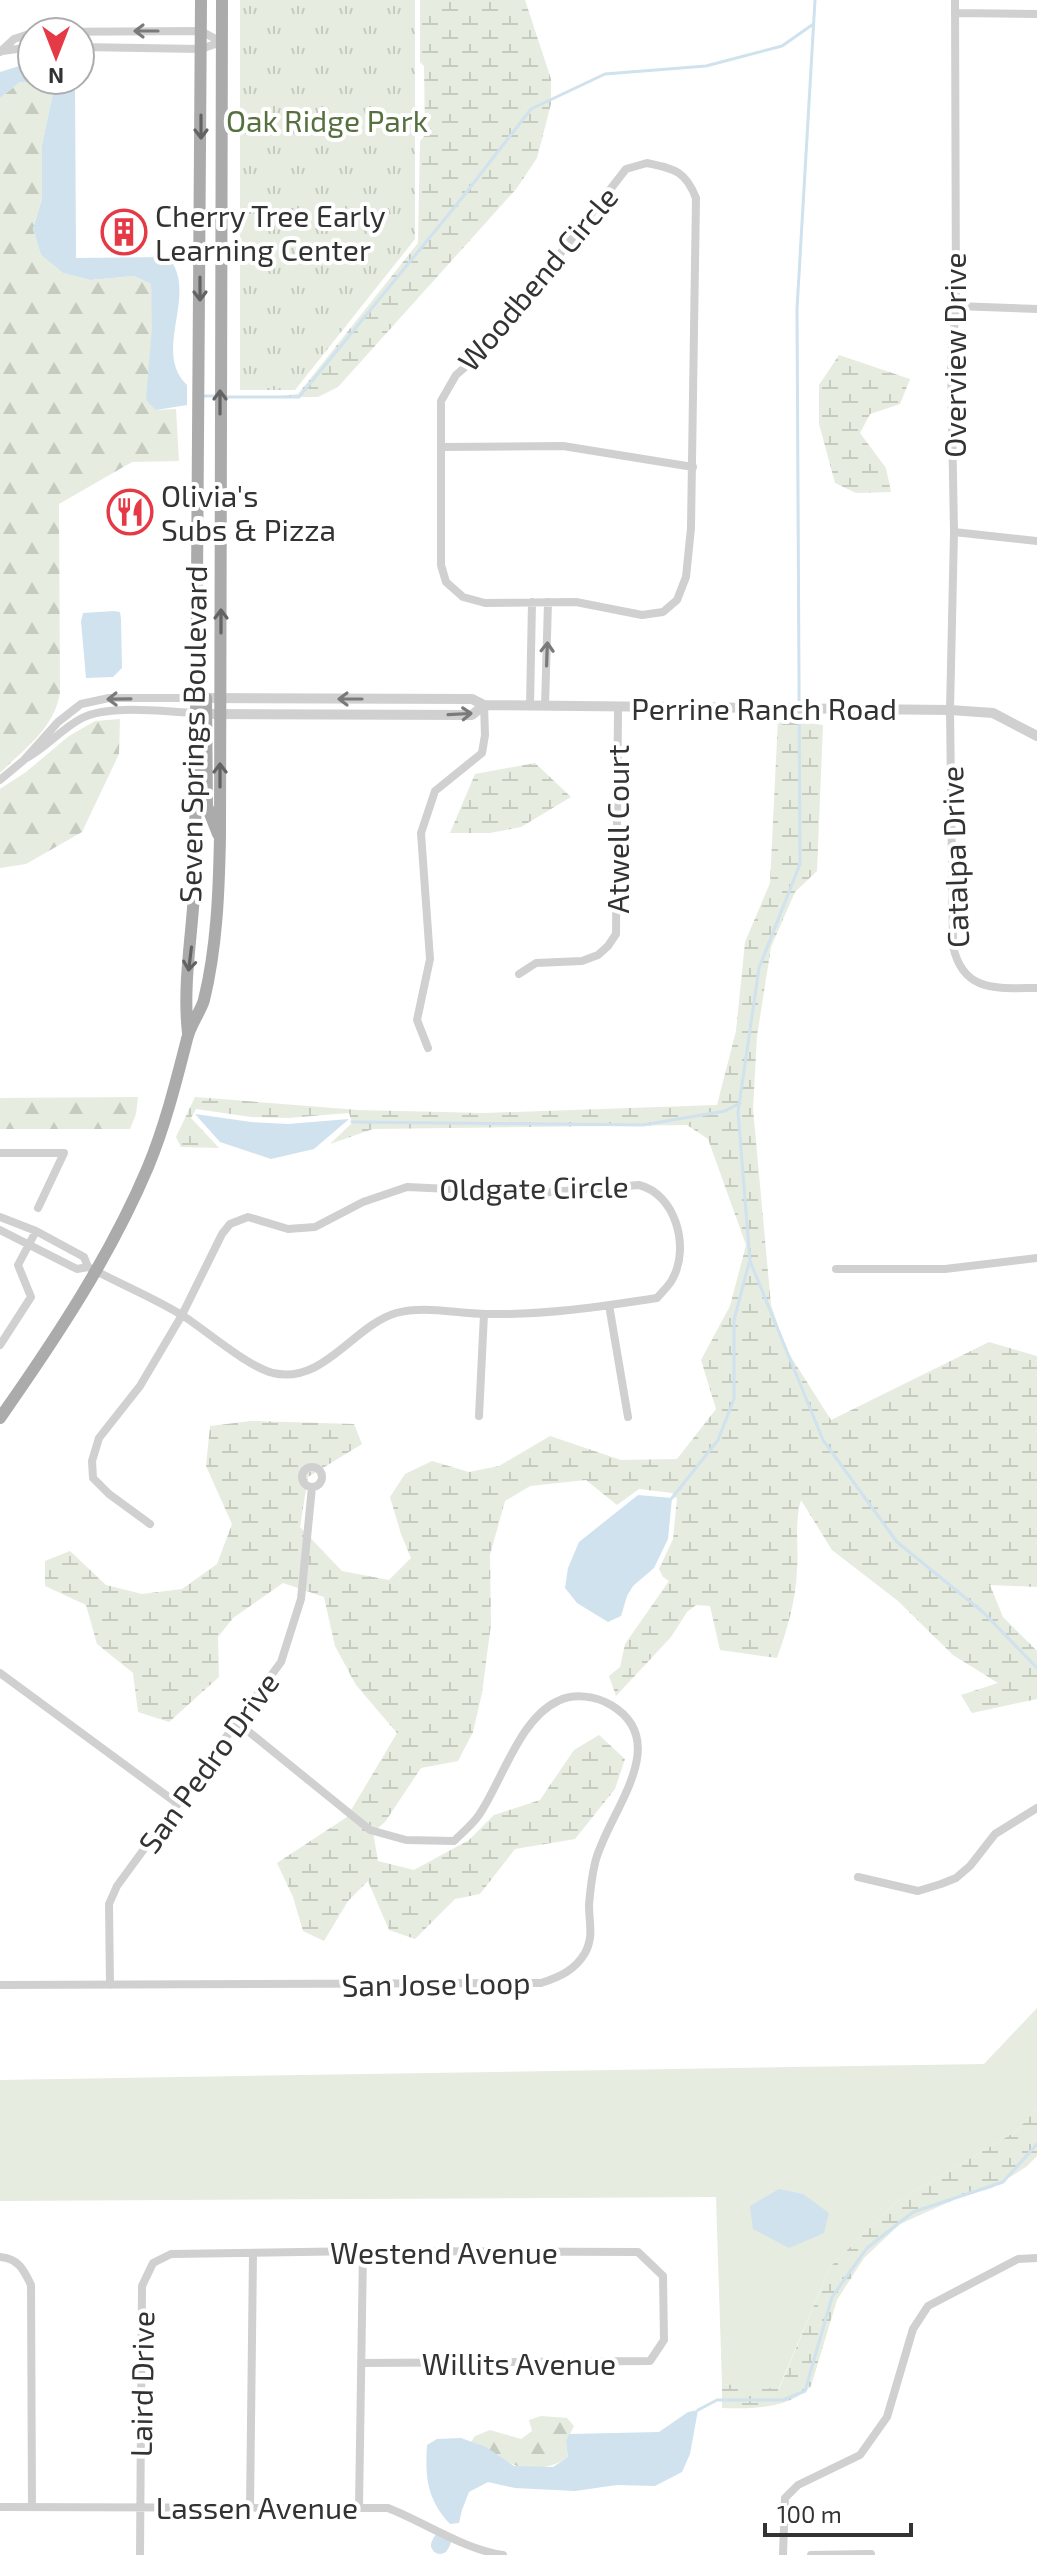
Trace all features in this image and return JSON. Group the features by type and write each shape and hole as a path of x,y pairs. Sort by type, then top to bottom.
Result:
{"main road":[{"name":"Seven Springs Boulevard","path":"0,1418 62,1329 92,1269 126,1215 165,1120 188,1033 203,1003 208,974 217,906 220,836 207,806 208,713 202,698 201,0"},
{"name":"Seven Springs Boulevard","path":"188,1033 184,1000 208,713 221,699 222,0"},
{"path":"200,417 208,445 220,458"}],"street":[{"name":"Overview Drive","path":"950,710 954,532 951,363 956,306 955,0"},
{"path":"955,13 1037,14"},
{"path":"96,32 201,31 221,42"},
{"path":"1,52 16,38"},
{"path":"96,47 201,49 221,42"},
{"name":"Woodbend Circle","path":"647,163 673,169 688,179 696,198 693,467 686,577 677,600 663,612 642,615 576,602 485,603 463,597 446,582 441,565 441,401 456,375 486,349 626,169 647,163"},
{"path":"956,306 1037,309"},
{"path":"442,447 563,446 693,467"},
{"path":"954,532 1037,541"},
{"path":"530,706 532,602"},
{"path":"545,706 548,602"},
{"name":"Perrine Ranch Road","path":"24,760 65,715 90,701 109,698 472,699 484,705 950,710 993,713 1037,736"},
{"path":"428,1048 417,1020 430,959 421,833 435,791 482,753 484,705"},
{"name":"Perrine Ranch Road","path":"0,780 87,715 111,712 472,715 484,705"},
{"name":"Atwell Court","path":"519,974 536,963 582,961 598,955 616,934 618,707"},
{"name":"Catalpa Drive","path":"950,710 953,946 956,960 964,973 982,986 1037,988"},
{"path":"0,1153 64,1153 38,1208"},
{"name":"Oldgate Circle","path":"92,1269 182,1315 259,1367 274,1373 291,1374 313,1368 394,1314 432,1308 484,1314 551,1312 657,1298 673,1279 678,1259 673,1212 652,1188 639,1185 539,1193 407,1187 363,1202 315,1227 288,1229 248,1217 230,1224 222,1234 182,1315"},
{"path":"0,1217 36,1231 84,1257 92,1269"},
{"path":"0,1230 77,1269 92,1269"},
{"path":"0,1345 31,1297 18,1265 36,1231"},
{"path":"836,1269 945,1269 1037,1258"},
{"path":"609,1305 628,1417"},
{"path":"479,1416 484,1314"},
{"path":"150,1524 109,1494 93,1478 92,1461 99,1438 140,1386 182,1315"},
{"name":"San Pedro Drive","path":"110,1985 109,1904 117,1886 281,1662 301,1599 312,1487"},
{"path":"0,1673 178,1804"},
{"name":"San Jose Loop","path":"0,1985 541,1983 560,1977 578,1964 587,1949 592,1925 589,1908 595,1861 636,1772 639,1753 635,1734 626,1718 611,1705 590,1697 575,1696 560,1699 540,1711 478,1817 454,1841 406,1840 370,1830 238,1723"},
{"path":"858,1877 918,1891 941,1884 956,1878 970,1866 995,1834 1037,1808"},
{"path":"359,2507 363,2251"},
{"name":"Westend Avenue","path":"153,2263 171,2254 638,2252 663,2276 664,2340"},
{"path":"250,2508 253,2253"},
{"path":"0,2257 10,2258 22,2268 31,2285 32,2507"},
{"path":"783,2555 785,2498 798,2485 860,2455 887,2417 913,2329 928,2306 1018,2259 1037,2258"},
{"name":"Laird Drive","path":"140,2555 142,2286 153,2263"},
{"name":"Willits Avenue","path":"362,2363 638,2362 650,2361 664,2340"},
{"name":"Lassen Avenue","path":"0,2507 388,2508 462,2543 503,2555"},
{"path":"811,2555 871,2554"}],"green space":[{"name":"Oak Ridge Park","path":"240,0 415,0 415,239 295,390 240,390"},
{"path":"420,0 525,0 551,79 551,104 537,158 517,188 338,387 318,397 282,397 298,394 418,243 420,141 425,135"},
{"path":"16,85 16,96 52,96 42,145 42,199 33,229 41,255 63,273 90,280 134,276 151,284 156,410 176,409 179,461 132,462 59,504 60,692 45,727 0,773 0,98"},
{"path":"839,355 910,379 900,404 870,414 860,433 886,468 891,492 856,493 835,483 819,424 819,385"},
{"path":"120,719 119,754 82,832 26,864 0,868 0,789 69,736 95,721"},
{"path":"778,719 823,725 817,871 795,892 771,947 757,1036 753,1109 771,1305 786,1349 831,1420 989,1342 1037,1356 1037,1587 990,1585 1003,1617 1037,1651 1037,1699 972,1713 961,1695 998,1683 953,1655 898,1601 832,1550 801,1500 795,1592 777,1658 720,1650 710,1606 696,1605 616,1696 609,1676 620,1667 625,1644 669,1581 659,1569 673,1539 677,1499 672,1493 639,1489 617,1505 586,1480 530,1486 505,1501 490,1555 491,1624 482,1693 473,1732 458,1761 421,1768 385,1822 373,1832 378,1861 414,1870 469,1840 494,1815 540,1800 574,1750 599,1735 625,1759 615,1789 575,1839 515,1849 480,1894 455,1899 415,1939 389,1930 368,1881 348,1901 324,1941 303,1931 293,1897 277,1863 347,1817 397,1733 356,1685 335,1646 324,1597 283,1583 233,1618 218,1637 219,1677 169,1722 138,1712 133,1673 97,1644 86,1605 45,1586 45,1561 70,1551 106,1585 142,1594 182,1589 217,1564 232,1524 206,1466 210,1426 251,1421 354,1424 362,1444 308,1477 300,1527 342,1571 389,1580 411,1558 390,1497 405,1474 432,1461 469,1472 499,1466 550,1436 621,1460 677,1459 716,1409 701,1360 730,1306 746,1245 708,1139 687,1125 373,1129 330,1144 352,1123 349,1113 288,1118 251,1117 196,1109 191,1118 219,1148 181,1147 176,1137 195,1097 358,1110 484,1113 717,1105 736,1031 745,942 770,883"},
{"path":"535,763 571,797 521,827 490,833 450,833 475,774"},
{"path":"138,1097 130,1129 0,1129 0,1098"},
{"path":"1037,2008 1037,2109 1015,2132 895,2203 830,2267 778,2390 722,2384 716,2197 0,2201 0,2080 984,2064"},
{"path":"1037,2109 1037,2156 1026,2167 992,2188 958,2198 900,2224 864,2258 837,2300 811,2386 802,2394 781,2403 758,2408 722,2408 722,2384 779,2389 830,2267 895,2203 1015,2132"},
{"path":"541,2416 567,2418 574,2426 566,2442 568,2457 555,2464 541,2468 519,2466 471,2442 475,2436 490,2430 521,2439 532,2431 529,2420"}],"water":[{"path":"16,67 16,85 0,98 0,72"},
{"path":"52,96 75,96 76,258 168,257 177,271 179,287 173,356 177,371 187,385 187,405 156,410 146,400 152,326 151,284 134,276 90,280 63,273 41,255 33,229 42,199 42,145"},
{"path":"120,612 121,619 122,668 113,677 86,678 83,613"},
{"path":"195,1114 288,1124 349,1119 314,1149 271,1159 220,1142"},
{"path":"638,1495 672,1498 668,1539 654,1568 633,1586 621,1616 608,1622 577,1603 565,1588 568,1568 579,1542"},
{"path":"779,2189 803,2194 829,2213 824,2233 789,2248 753,2229 750,2206"},
{"path":"698,2410 690,2454 682,2472 655,2486 617,2485 575,2491 515,2488 488,2482 469,2492 459,2523 450,2524 436,2506 429,2488 427,2445 437,2439 461,2438 486,2447 514,2466 553,2467 568,2457 566,2442 569,2434 659,2432 688,2412"}],"waterway":[{"path":"815,0 797,309 800,864 759,968 738,1112 750,1261 823,1440 897,1542 984,1613 1037,1668"},
{"path":"227,397 299,397 531,109 605,74 706,66 782,46 812,25"},
{"path":"203,396 219,396"},
{"path":"352,1122 643,1125 725,1111 740,1103"},
{"path":"672,1498 718,1440 734,1399 734,1320 749,1263"},
{"path":"698,2410 717,2400 783,2400 805,2391 832,2297 867,2248 913,2212 1003,2182 1037,2144"},
{"path":"440,2545 442,2541"}],"place":[{"name":"Cherry Tree Early Learning Center","path":"124,232"},
{"name":"Olivia's Subs & Pizza","path":"130,512"}]}
